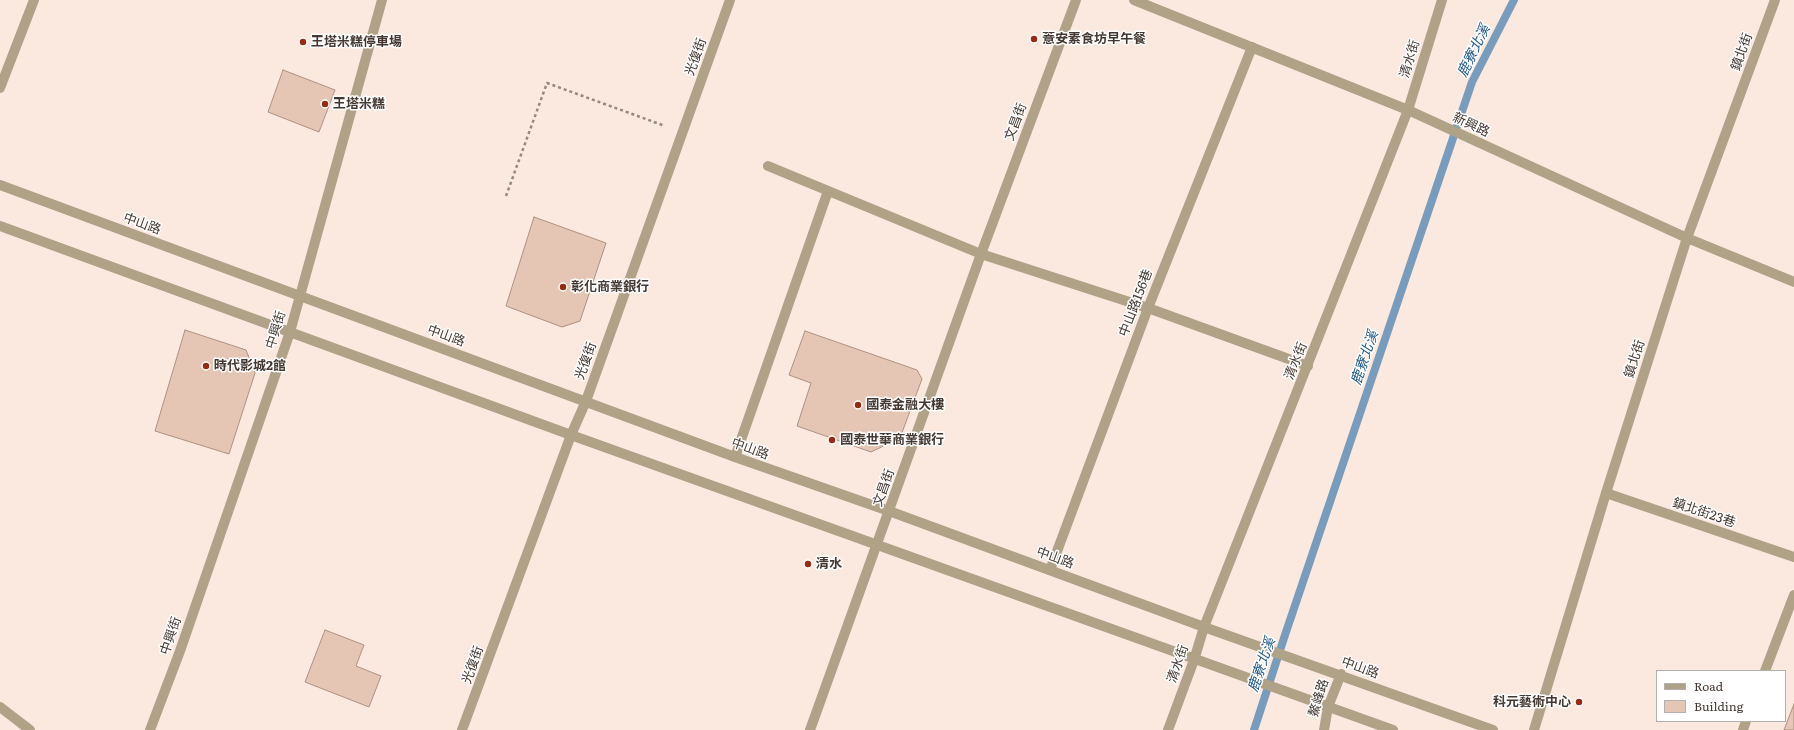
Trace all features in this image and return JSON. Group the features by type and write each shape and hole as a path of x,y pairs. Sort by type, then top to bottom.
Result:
{"street":[{"path":"0,88 34,0"},
{"name":"中興街","path":"150,730 180,651 290,332 382,0"},
{"name":"光復街","path":"462,730 571,435 586,401 730,0"},
{"name":"文昌街","path":"810,730 981,254 1076,0"},
{"name":"新興路","path":"1134,0 1408,110 1687,238 1794,282"},
{"name":"清水街","path":"1168,730 1194,660 1204,627 1408,110 1442,0"},
{"name":"鎮北街","path":"1534,730 1606,493 1687,238 1775,0"},
{"name":"中山路156巷","path":"1050,570 1148,308 1252,47"},
{"path":"768,166 981,254 1148,308 1308,366"},
{"name":"中山路","path":"0,185 735,457 889,511 1204,627 1341,674 1493,730"},
{"path":"735,457 828,191"},
{"path":"0,226 571,435 876,543 1194,660 1393,730"},
{"name":"鎮北街23巷","path":"1606,493 1794,557"},
{"path":"1765,670 1794,595"},
{"name":"鰲峰路","path":"1324,730 1328,707 1341,674"},
{"path":"0,706 30,730"}],"path":[{"path":"506,196 547,83 682,133"}],"building":[{"path":"283,70 335,90 319,132 268,112"},
{"path":"534,217 606,243 580,321 562,327 506,306"},
{"path":"185,330 246,350 255,373 229,454 155,431"},
{"name":"國泰金融大樓","path":"805,331 917,370 922,379 900,438 871,452 797,426 811,383 789,375"},
{"path":"325,630 364,645 356,666 381,676 369,707 305,682"},
{"path":"1794,704 1794,730 1784,730"}],"waterway":[{"name":"鹿寮北溪","path":"1254,730 1472,82 1514,0"}],"place":[{"name":"薏安素食坊早午餐","path":"1034,39"},
{"name":"王塔米糕停車場","path":"303,42"},
{"name":"王塔米糕","path":"325,104"},
{"name":"彰化商業銀行","path":"563,287"},
{"name":"時代影城2館","path":"206,366"},
{"name":"國泰金融大樓","path":"858,405"},
{"name":"國泰世華商業銀行","path":"832,440"},
{"name":"清水","path":"808,564"},
{"name":"科元藝術中心","path":"1579,702"}]}
